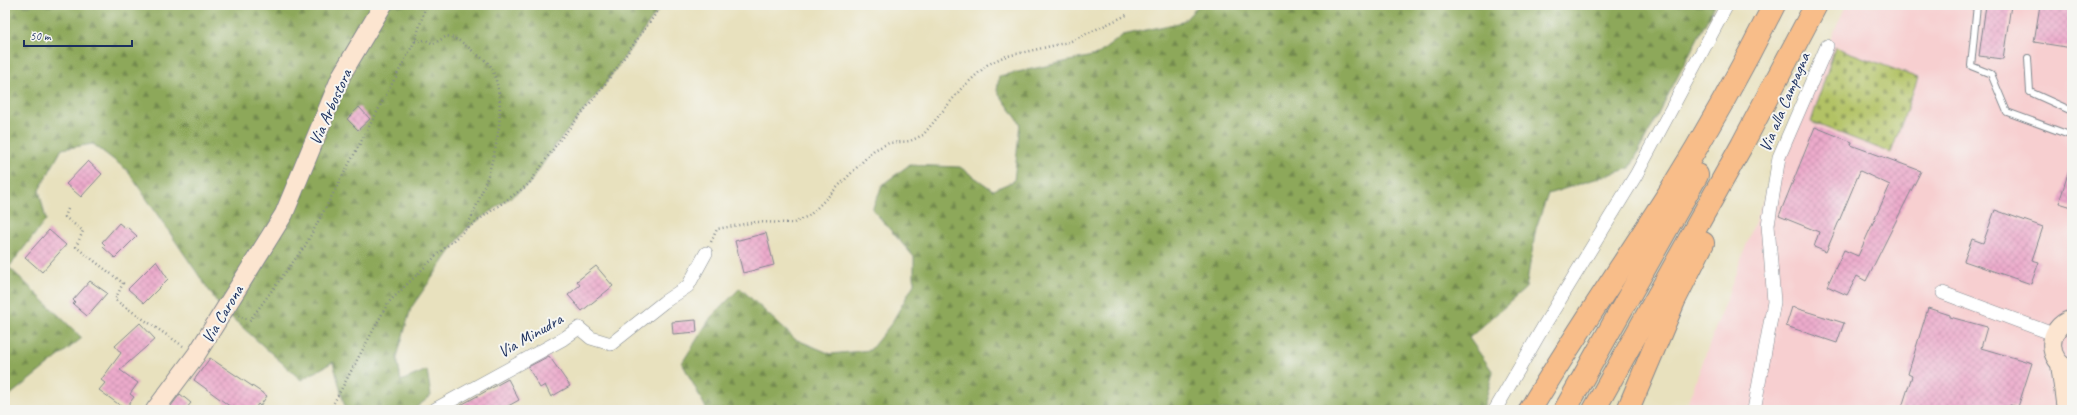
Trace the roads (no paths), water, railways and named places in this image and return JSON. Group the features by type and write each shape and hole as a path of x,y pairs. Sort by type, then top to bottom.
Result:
{"highway":[{"path":"1530,410 1568,346 1669,192 1713,119 1774,5"},
{"path":"1565,410 1620,308 1728,120 1788,5"},
{"path":"1594,410 1742,145 1816,5"},
{"path":"1628,410 1658,339 1692,265 1804,56 1823,18 1827,5"}],"street":[{"name":"Via Arbostora","path":"284,214 342,74 383,5"},
{"path":"1495,410 1544,324 1633,181 1727,5"},
{"name":"Via alla Campagna","path":"1754,410 1774,302 1768,225 1779,157 1827,46"},
{"name":"Via Carona","path":"155,410 196,355 225,312 245,276 284,214"},
{"name":"Via Minudra","path":"434,410 564,339 579,328 592,338 611,344 664,302 688,286 706,253"},
{"path":"1943,293 2053,334"},
{"path":"2066,410 2066,367 2056,359 2051,347 2053,334 2061,324 2072,319"},
{"path":"2066,410 2072,396"}],"lane":[{"path":"1977,5 1972,66 1991,74 2007,112 2072,136"},
{"path":"2028,58 2030,92 2072,111"}]}
